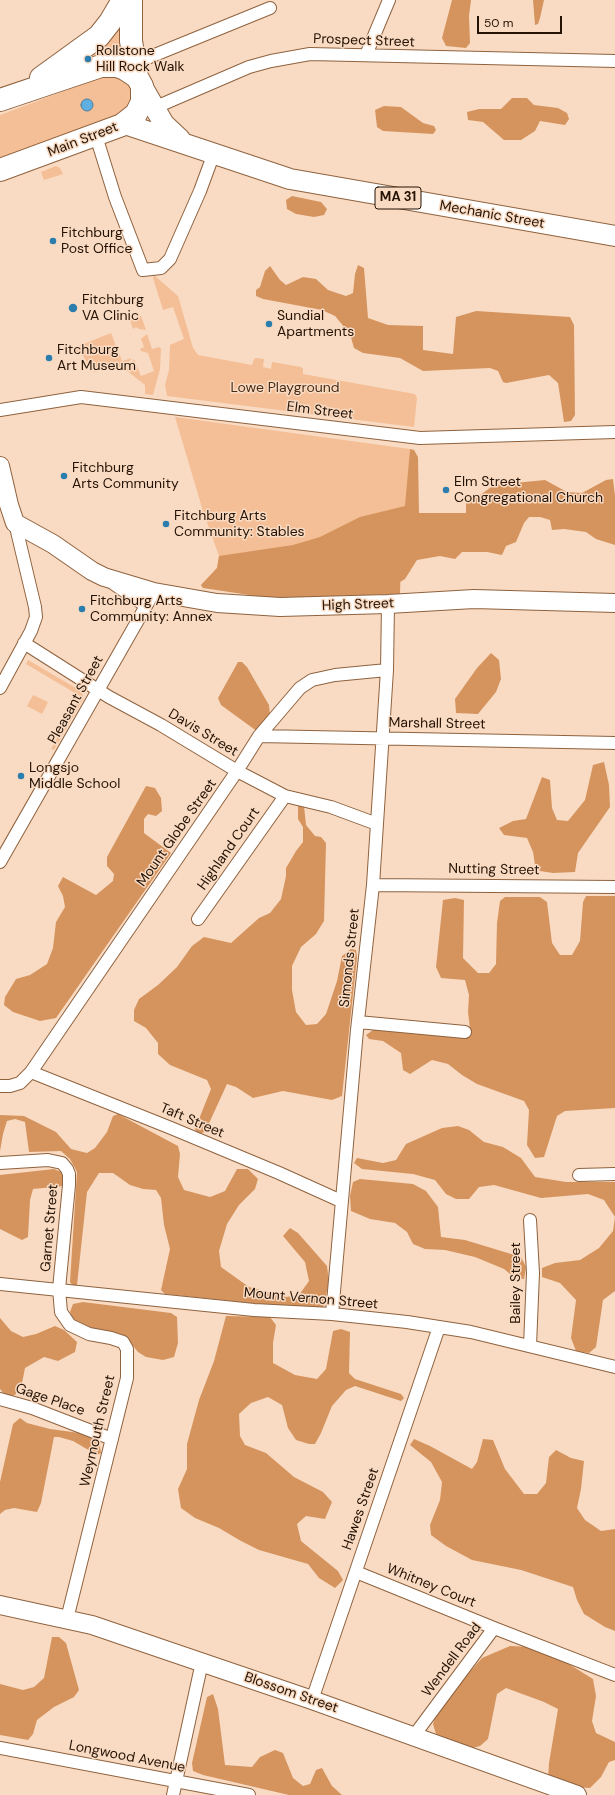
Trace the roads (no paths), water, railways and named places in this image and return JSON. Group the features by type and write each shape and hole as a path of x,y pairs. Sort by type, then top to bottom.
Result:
{"highway":[{"path":"8,97 66,60 99,36 110,22 123,0"},
{"name":"Main Street","path":"0,170 126,124 139,109 142,102 131,41 131,0"},
{"path":"8,97 101,66 117,66 138,76"}],"main road":[{"name":"Main Street","path":"138,76 153,108"},
{"name":"Mechanic Street","path":"153,108 164,124 185,143"},
{"name":"Mechanic Street","path":"126,124 290,179 615,236"},
{"path":"0,466 4,508 15,523"},
{"name":"High Street","path":"15,523 53,544 92,571 150,599 182,598 252,606 303,608 474,599 615,603"},
{"name":"Blossom Street","path":"0,1605 92,1625 312,1700 577,1795"}],"street":[{"path":"366,55 389,0"},
{"path":"138,76 239,22 270,8"},
{"name":"Prospect Street","path":"126,124 153,108 249,68 272,61 310,54 427,58 615,61"},
{"path":"96,136 115,197 142,270 161,268 170,259 200,191 214,153"},
{"name":"Elm Street","path":"0,410 81,397 420,438 614,432"},
{"path":"614,432 615,420"},
{"path":"0,688 34,624 36,612 15,523"},
{"name":"Pleasant Street","path":"0,862 150,599"},
{"name":"Simonds Street","path":"332,1314 358,1022 373,885 387,670 388,604"},
{"name":"Davis Street","path":"24,644 237,771 285,796 332,807 377,824"},
{"name":"Mount Globe Street","path":"0,1086 10,1086 20,1083 31,1072 237,771 259,736 300,688 312,680 335,675 387,670"},
{"name":"Marshall Street","path":"259,736 615,743"},
{"name":"Highland Court","path":"198,918 285,796"},
{"name":"Nutting Street","path":"373,885 615,887"},
{"path":"358,1022 465,1032"},
{"name":"Taft Street","path":"31,1072 171,1128 279,1173 341,1201"},
{"name":"Garnet Street","path":"0,1163 48,1160 62,1163 67,1169 69,1174 69,1185 59,1289"},
{"path":"579,1175 615,1174"},
{"name":"Bailey Street","path":"530,1220 533,1273 530,1346"},
{"name":"Mount Vernon Street","path":"0,1284 254,1310 332,1314 439,1327 471,1332 615,1367"},
{"name":"Weymouth Street","path":"59,1289 61,1312 70,1325 89,1334 123,1342 127,1349 127,1378 67,1619"},
{"name":"Hawes Street","path":"312,1700 439,1327"},
{"name":"Gage Place","path":"0,1399 32,1408 112,1439"},
{"name":"Whitney Court","path":"356,1572 494,1628"},
{"name":"Wendell Road","path":"413,1737 494,1628 615,1675"},
{"path":"173,1795 202,1662"},
{"name":"Longwood Avenue","path":"0,1748 249,1795"}],"water":[{"path":"89,99 92,100 92,110 85,111 82,110 81,103 82,100"}],"place":[{"name":"Rollstone Hill Rock Walk","path":"88,59"},
{"name":"Fitchburg Post Office","path":"53,241"},
{"name":"Fitchburg VA Clinic","path":"73,308"},
{"name":"Sundial Apartments","path":"269,324"},
{"name":"Fitchburg Art Museum","path":"49,358"},
{"name":"Fitchburg Arts Community","path":"64,476"},
{"name":"Elm Street Congregational Church","path":"446,490"},
{"name":"Fitchburg Arts Community: Stables","path":"166,524"},
{"name":"Fitchburg Arts Community: Annex","path":"82,609"},
{"name":"Longsjo Middle School","path":"21,776"}],"park label":[{"name":"Lowe Playground","path":"285,388"}]}
